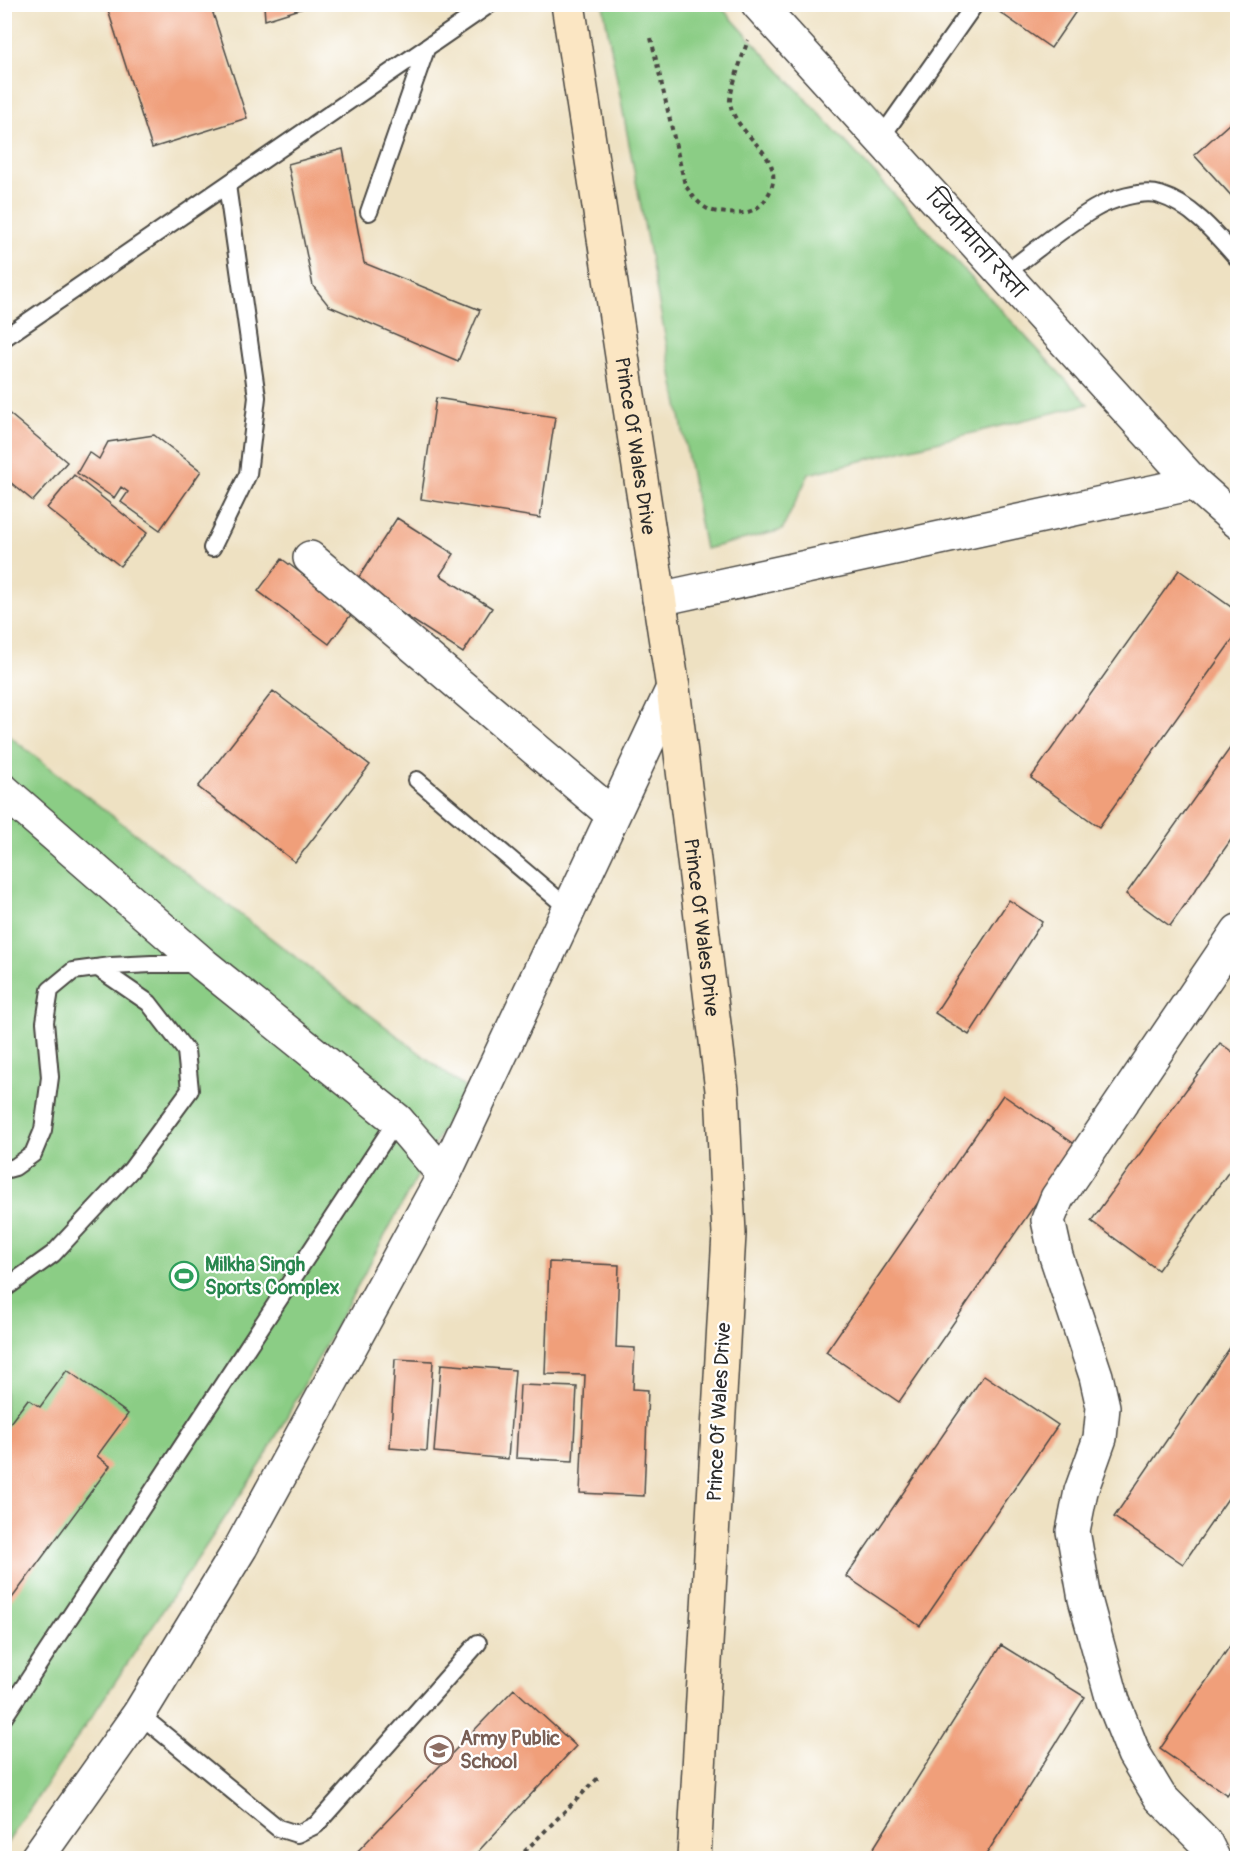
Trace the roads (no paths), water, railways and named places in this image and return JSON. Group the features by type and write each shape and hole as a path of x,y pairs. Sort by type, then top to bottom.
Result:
{"main road":[{"name":"Prince Of Wales Drive","path":"568,4 672,688 722,1090 729,1234 694,1858"}],"street":[{"name":"जिजामाता रस्ता","path":"758,5 1194,483 1236,515"},
{"path":"659,599 1194,483"},
{"path":"310,558 613,815"},
{"path":"37,1858 139,1714 241,1547 444,1175 672,688"},
{"path":"4,791 204,964 397,1120 444,1175"},
{"path":"1213,1858 1205,1842 1160,1797 1134,1754 1113,1701 1085,1599 1073,1532 1081,1491 1100,1438 1103,1407 1096,1376 1056,1256 1048,1220 1057,1198 1238,931"}],"lane":[{"path":"4,338 490,4"},
{"path":"880,139 975,4"},
{"path":"369,212 426,49"},
{"path":"212,548 248,474 257,397 227,185"},
{"path":"1004,274 1095,208 1130,195 1158,194 1184,205 1238,259"},
{"path":"417,780 569,909"},
{"path":"4,1170 15,1167 33,1154 43,1130 50,1077 45,1022 50,990 73,971 152,964 204,964"},
{"path":"4,1289 53,1254 131,1170 190,1090 186,1051 149,1003 98,968"},
{"path":"4,1717 397,1120"},
{"path":"139,1714 278,1828 297,1834 316,1825 478,1643"}],"place":[{"name":"Milkha Singh Sports Complex","path":"184,1276"},
{"name":"Army Public School","path":"439,1750"}]}
